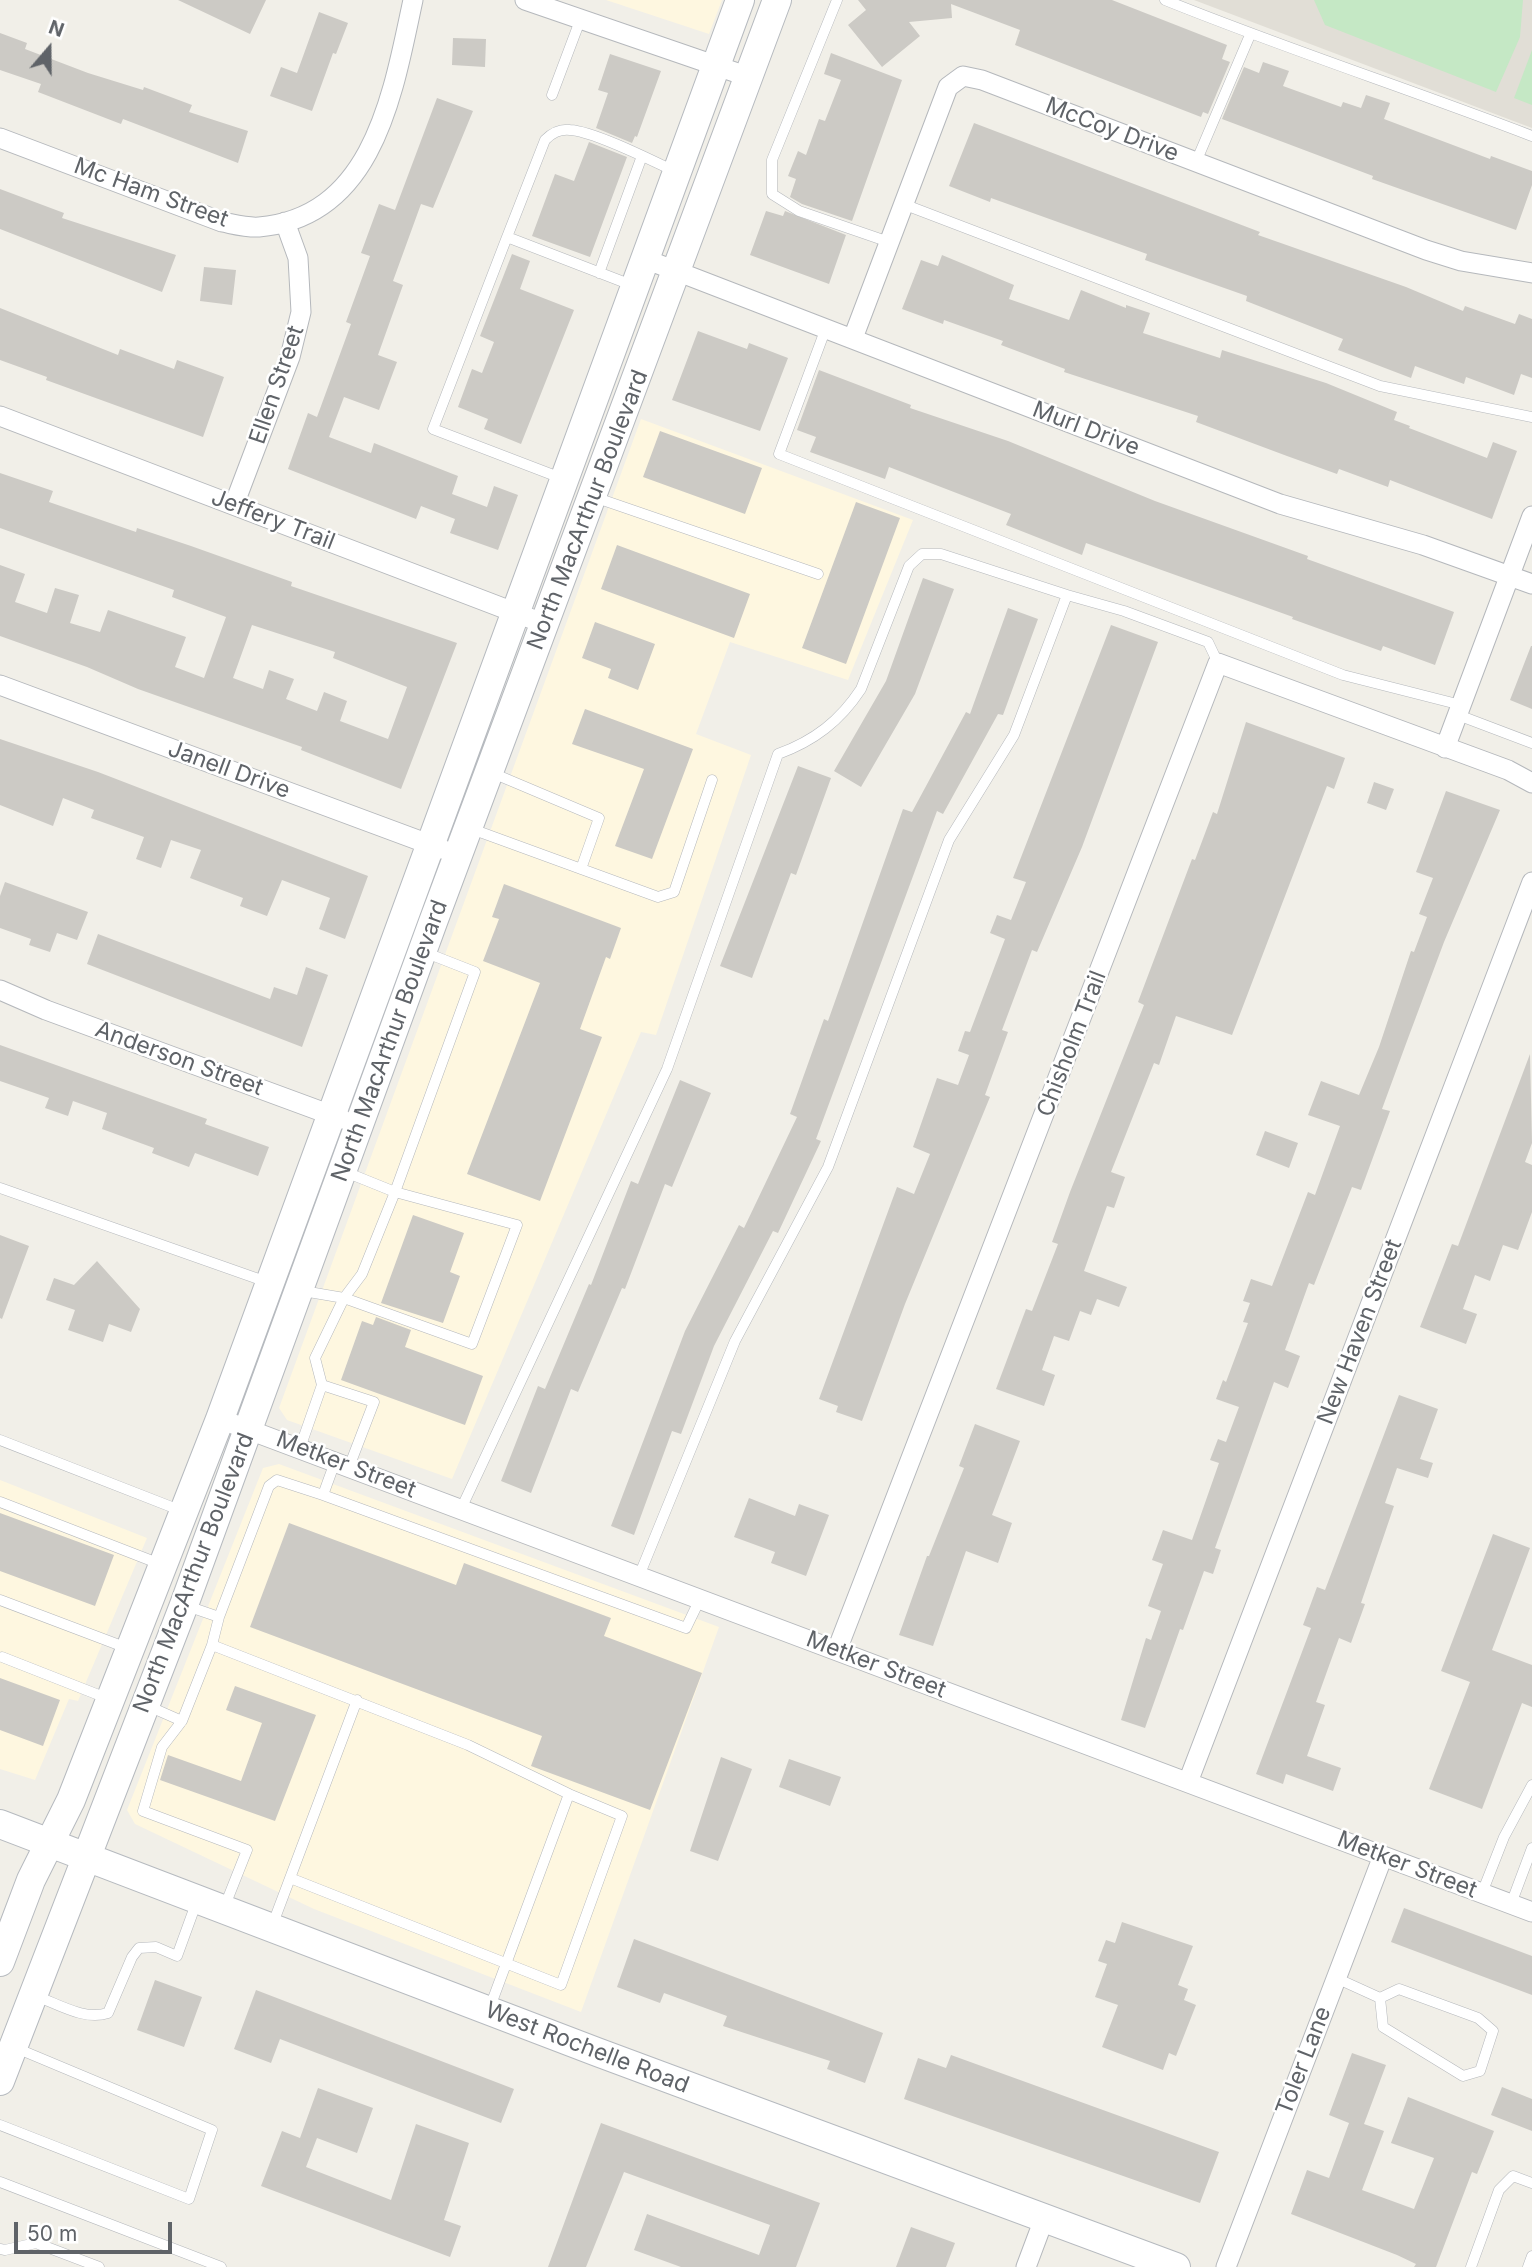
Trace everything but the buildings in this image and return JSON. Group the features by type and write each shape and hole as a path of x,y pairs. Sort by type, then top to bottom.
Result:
{"main road":[{"name":"North MacArthur Boulevard","path":"0,2081 184,1605 343,1171 346,1120 432,845 740,0"},
{"name":"North MacArthur Boulevard","path":"0,1962 31,1880 71,1800 111,1700 271,1283 422,952 594,497 777,0"},
{"path":"184,1605 177,1592 196,1516 202,1468"},
{"name":"West Rochelle Road","path":"0,1824 489,2011 1176,2267"}],"street":[{"name":"Mc Ham Street","path":"0,138 222,222 256,228 285,222 321,209 352,180 374,138 396,77 412,0"},
{"path":"525,0 581,17 749,77"},
{"name":"McCoy Drive","path":"853,338 948,87 963,76 982,80 1426,250 1461,261 1532,273"},
{"name":"Ellen Street","path":"234,505 290,357 301,312 298,258 285,222"},
{"name":"Murl Drive","path":"645,258 1280,503 1423,545 1532,584"},
{"name":"Jeffery Trail","path":"0,416 545,624"},
{"path":"1445,748 1532,516"},
{"path":"1218,663 1508,770 1532,783"},
{"name":"Chisholm Trail","path":"837,1650 1218,663"},
{"name":"Janell Drive","path":"0,685 458,855"},
{"name":"New Haven Street","path":"1188,1782 1532,882"},
{"name":"Anderson Street","path":"0,990 46,1010 346,1120"},
{"name":"Metker Street","path":"220,1419 1532,1912"},
{"name":"Toler Lane","path":"1226,2267 1383,1856"},
{"path":"1026,2267 1044,2219"}],"lane":[{"path":"836,0 772,160 772,194 799,211 889,242"},
{"path":"1165,0 1250,35 1414,90 1532,136"},
{"path":"552,95 581,17"},
{"path":"1196,162 1250,35"},
{"path":"565,480 433,429 545,140 552,133 572,130 642,156 677,173"},
{"path":"599,273 642,156"},
{"path":"903,204 1380,386 1532,417"},
{"path":"507,237 635,287"},
{"path":"826,328 779,454 1343,675 1399,687 1459,710 1532,743"},
{"path":"594,497 818,574"},
{"path":"461,1509 667,1069 778,754 824,732 850,705 861,689 909,566 922,554 941,554 1067,596 1124,611 1208,642 1218,663"},
{"path":"639,1576 735,1340 828,1167 949,840 1014,735 1067,596"},
{"path":"490,772 599,818 581,869"},
{"path":"468,828 658,897 674,892 712,780"},
{"path":"300,1448 322,1384 315,1358 344,1298 362,1274 395,1192 475,972 422,952"},
{"path":"300,1291 344,1298 472,1344 517,1225 395,1192 343,1171"},
{"path":"0,1188 271,1283"},
{"path":"322,1384 374,1402 323,1495"},
{"path":"0,1440 184,1512"},
{"path":"224,1909 247,1850 143,1811 162,1748 182,1721 269,1486 277,1480 686,1628 700,1599"},
{"path":"0,1502 163,1565"},
{"path":"0,1600 130,1650"},
{"path":"184,1605 219,1617"},
{"path":"212,1645 357,1700 501,1760 569,1794 622,1816 561,1985 290,1878"},
{"path":"2,1657 111,1700"},
{"path":"271,1927 357,1700"},
{"path":"144,1705 182,1721"},
{"path":"1482,1893 1504,1837 1532,1785"},
{"path":"489,2011 569,1794"},
{"path":"1511,1904 1532,1848"},
{"path":"32,1994 84,2014 97,2017 108,2013 132,1956 139,1948 156,1948 177,1956 198,1899"},
{"path":"1336,1978 1380,1998 1399,1989 1478,2018 1493,2031 1480,2071 1463,2076 1383,2027 1380,1998"},
{"path":"0,2126 188,2199 212,2130 13,2046"},
{"path":"1471,2267 1499,2190 1506,2180 1513,2176 1532,2183"},
{"path":"0,2182 221,2267"},
{"path":"0,2249 36,2243 99,2267"},
{"path":"1528,2267 1532,2256"}],"shaded area":[{"path":"606,0 722,0 709,34"},
{"path":"1194,0 1532,0 1532,128"},
{"path":"641,419 913,520 848,680 730,642 696,734 751,755 656,1035 641,1032 452,1479 287,1420 279,1408"},
{"path":"279,1464 719,1627 581,2012 314,1909 135,1824 127,1810 263,1468"},
{"path":"0,1480 147,1538 78,1701 69,1699 35,1780 0,1769"}],"green space":[{"path":"1314,0 1523,0 1520,37 1496,92 1325,25"},
{"path":"1532,50 1532,105 1514,98"}]}
